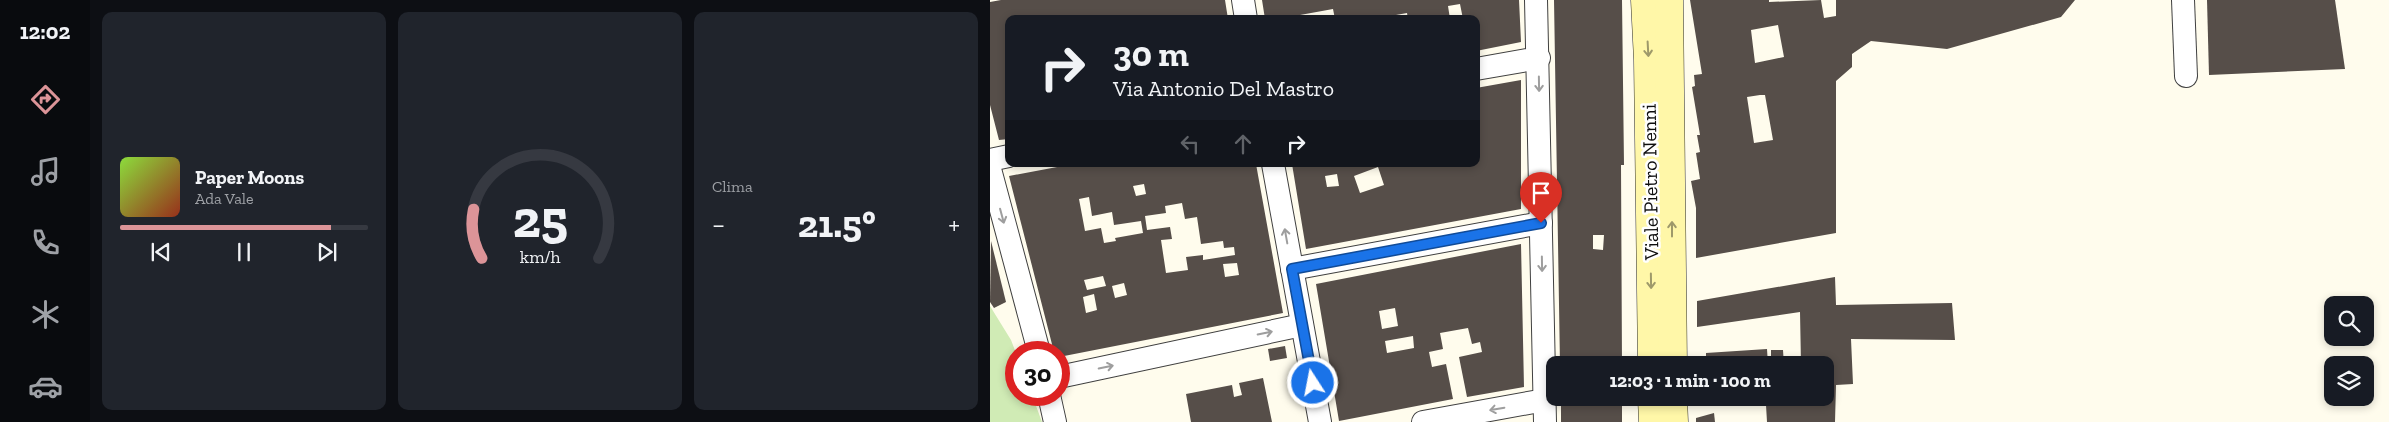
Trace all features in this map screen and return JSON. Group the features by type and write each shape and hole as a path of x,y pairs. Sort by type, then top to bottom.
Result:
{"main road":[{"name":"Viale Pietro Nenni","path":"1645,0 1648,60 1652,356"},
{"name":"Viale Pietro Nenni","path":"1670,0 1673,356"},
{"path":"1652,406 1652,422"},
{"path":"1673,406 1674,422"}],"street":[{"path":"1243,0 1245,15"},
{"path":"1423,422 1545,411 1539,58 1536,0"},
{"path":"2183,0 2186,76"},
{"path":"1480,68 1539,58"},
{"path":"990,160 1005,157"},
{"path":"1274,167 1320,422"},
{"path":"990,169 1036,341"},
{"path":"1292,269 1541,223"},
{"path":"1070,375 1302,326"},
{"path":"1051,406 1055,422"}],"green space":[{"path":"990,306 1011,341 1005,341 1005,406 1036,406 1042,422 990,422"}],"building":[{"path":"1001,0 1225,0 1227,15 1005,15 1005,139 999,140 990,105 990,2"},
{"path":"1262,0 1519,0 1521,42 1480,50 1480,15 1462,15 1460,4 1448,6 1449,15 1407,15 1407,13 1396,15 1334,15 1333,9 1300,15 1264,15"},
{"path":"1554,0 1622,0 1624,165 1621,165 1622,356 1560,356","holes":["1593,235 1604,235 1603,250 1593,249"]},
{"path":"1690,0 1769,0 1769,2 1821,0 1824,18 1836,16 1836,0 2075,0 2061,17 1947,49 1871,41 1852,54 1852,67 1836,81 1836,233 1696,258 1696,208 1691,181 1700,179 1696,153 1700,152 1697,135 1700,135 1692,87 1695,86 1694,75 1702,74","holes":["1778,25 1784,57 1755,63 1751,30","1765,95 1773,140 1754,143 1747,97"]},
{"path":"2207,0 2335,0 2345,69 2209,75"},
{"path":"1521,80 1521,209 1306,249 1292,167 1378,167 1480,167 1480,87","holes":["1378,167 1384,185 1360,193 1354,176","1337,174 1339,186 1327,187 1325,176"]},
{"path":"1057,167 1257,167 1283,313 1070,355 1070,341 1051,341 1009,176","holes":["1144,184 1146,194 1136,196 1133,186","1089,197 1092,216 1112,212 1114,225 1141,221 1143,233 1115,238 1116,241 1104,243 1101,228 1085,231 1079,199","1182,203 1185,219 1197,217 1201,244 1223,241 1224,248 1234,247 1235,255 1203,260 1203,255 1186,257 1188,270 1166,273 1161,240 1172,239 1170,227 1147,230 1145,216 1166,213 1165,206","1237,263 1239,275 1225,277 1223,264","1103,276 1106,286 1087,290 1084,280","1124,283 1127,295 1115,298 1112,286","1094,294 1097,310 1086,313 1083,297"]},
{"path":"991,241 1006,302 994,308 990,302"},
{"path":"1521,244 1524,387 1467,397 1459,357 1482,352 1480,342 1472,344 1468,328 1440,333 1443,349 1429,352 1432,367 1446,364 1453,399 1339,421 1316,284","holes":["1395,308 1398,326 1382,329 1379,311","1413,336 1414,348 1387,353 1385,341"]},
{"path":"1835,277 1836,305 1952,303 1955,340 1851,339 1853,384 1836,385 1835,422 1767,422 1766,406 1834,406 1834,356 1801,356 1800,312 1697,327 1697,301"},
{"path":"1285,346 1287,358 1270,361 1268,349"},
{"path":"1767,349 1767,356 1706,356 1706,353"},
{"path":"1771,350 1783,350 1783,356 1771,356"},
{"path":"1263,378 1272,422 1191,422 1186,394 1232,385 1234,397 1242,395 1239,383"},
{"path":"1561,406 1622,406 1622,422 1561,422"},
{"path":"1714,413 1715,422 1696,422 1696,418"}],"route":[{"path":"1313,383 1292,269 1541,223"}]}
